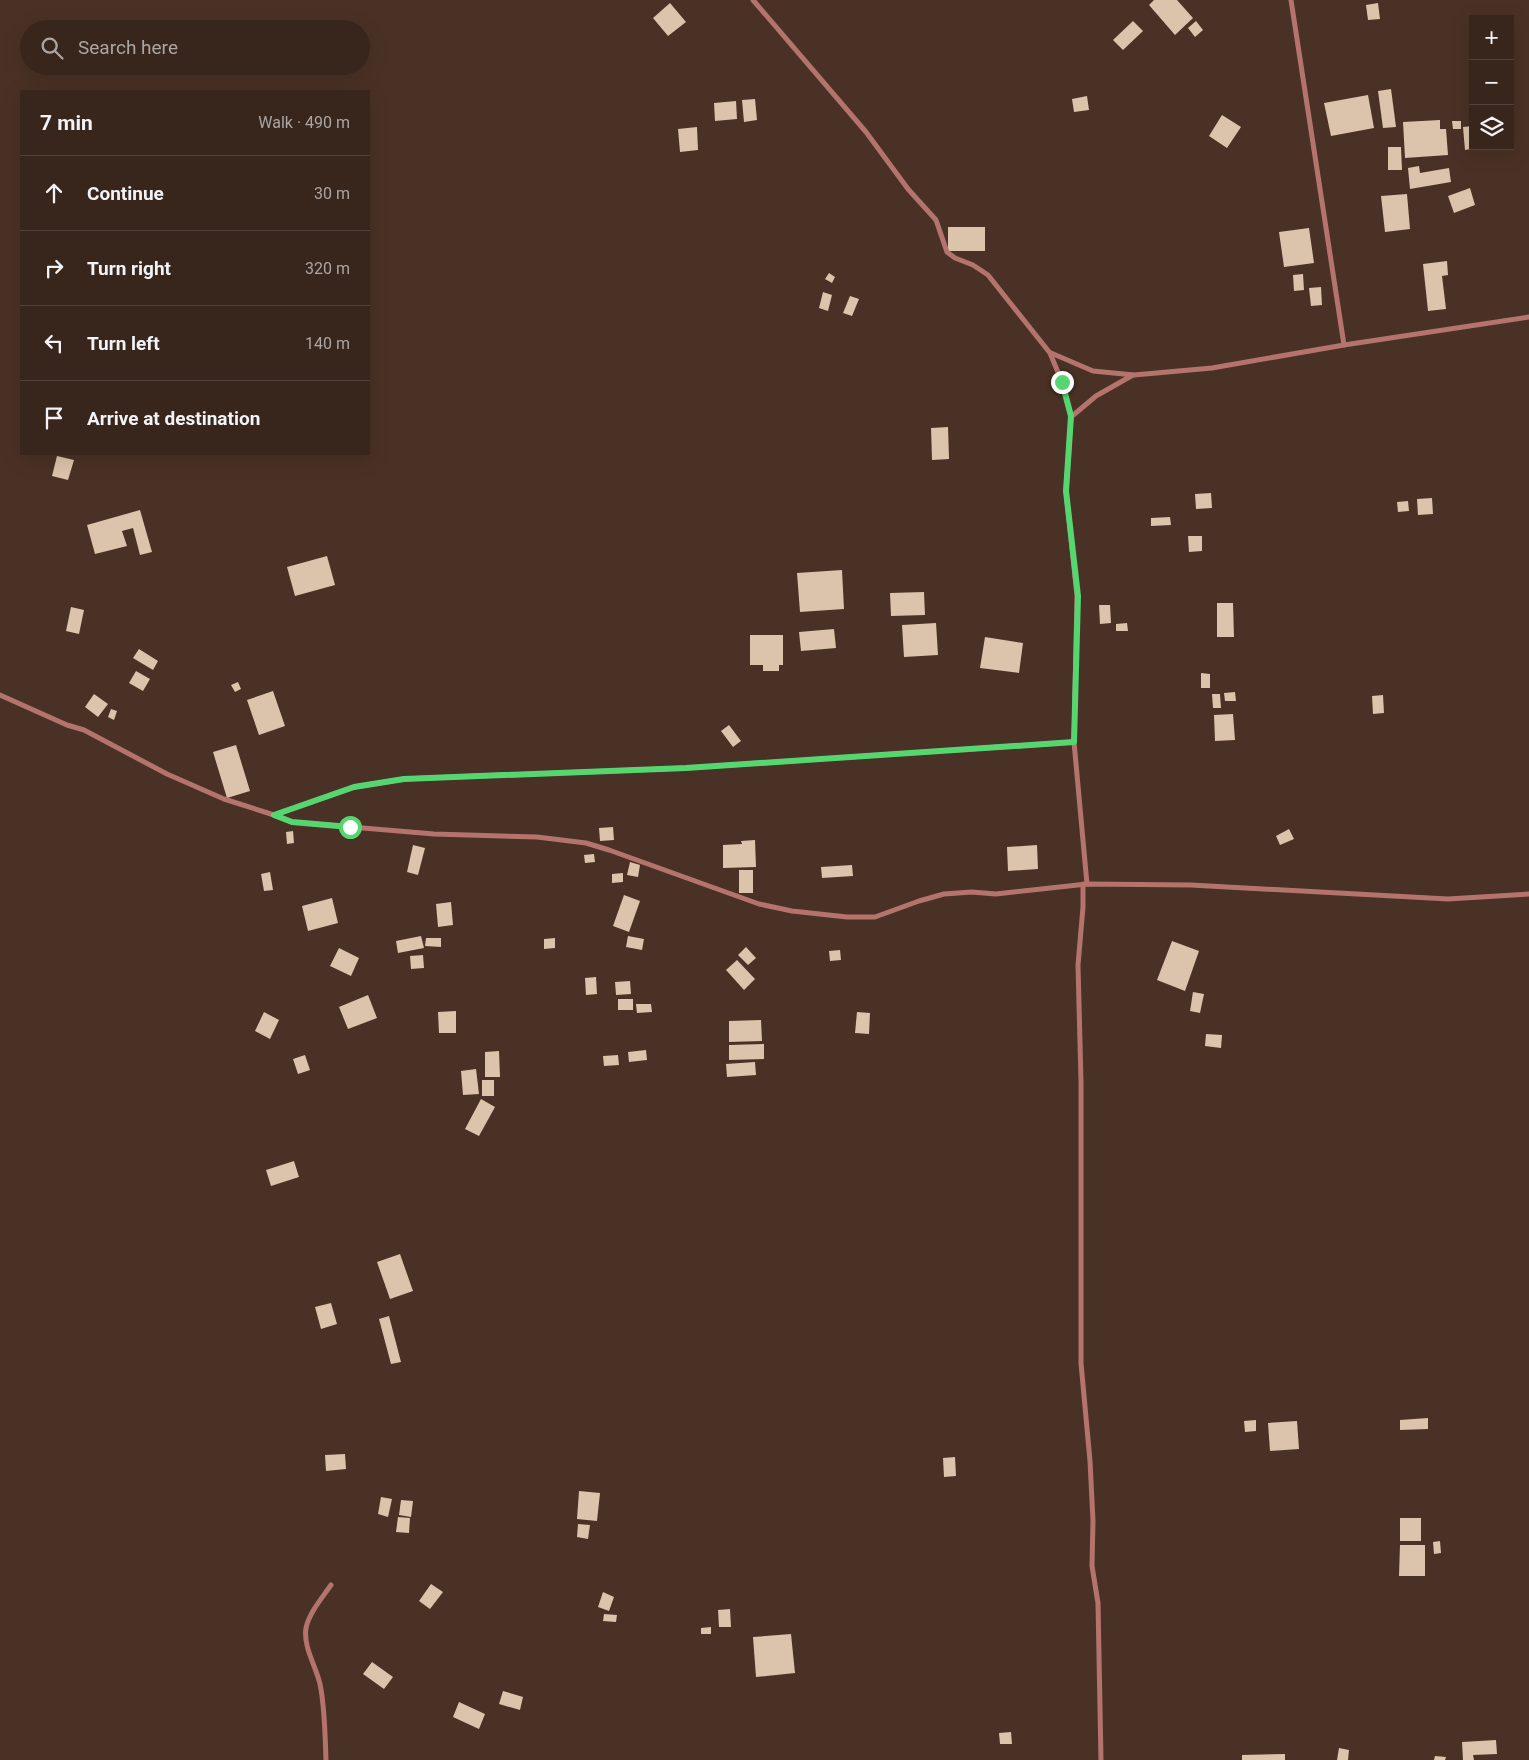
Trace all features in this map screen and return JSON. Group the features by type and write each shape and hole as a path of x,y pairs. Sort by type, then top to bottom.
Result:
{"street":[{"path":"752,0 866,132 908,189 936,220 947,252 988,275 1050,353 1062,382 1071,416 1066,491 1078,596 1074,742 1085,884 1078,965 1081,1081 1081,1363 1090,1461 1093,1521 1092,1566 1098,1603 1101,1760"},
{"path":"1291,0 1344,345"},
{"path":"1050,353 1093,371 1134,375 1212,368 1344,345 1529,317"},
{"path":"1071,416 1096,396 1134,375"},
{"path":"0,695 67,725 84,730 167,774 224,799 292,822 434,834 537,837 586,843 759,904 792,912 847,918 875,917 944,894 972,892 996,894 1085,884 1191,885 1448,899 1529,894"},
{"path":"274,815 354,787 404,779 686,768 1074,742"},
{"path":"326,1760 320,1684 305,1639 306,1628 312,1614 330,1585"}],"building":[{"path":"1154,0 1177,0 1193,18 1175,35 1149,5"},
{"path":"670,3 686,22 668,36 653,18"},
{"path":"1378,3 1380,19 1368,20 1366,5"},
{"path":"1133,21 1143,31 1123,50 1113,40"},
{"path":"1196,21 1203,30 1195,37 1188,28"},
{"path":"1391,89 1396,127 1383,128 1378,91"},
{"path":"1368,95 1374,128 1331,136 1324,103"},
{"path":"1087,96 1089,110 1074,112 1072,99"},
{"path":"755,99 757,120 744,122 742,100"},
{"path":"736,101 737,119 715,121 714,103"},
{"path":"1222,115 1241,127 1227,148 1209,136"},
{"path":"1440,120 1440,129 1446,129 1448,155 1405,158 1403,122"},
{"path":"1452,121 1461,121 1461,129 1453,129"},
{"path":"1469,126 1469,149 1465,150 1463,127"},
{"path":"697,127 698,150 680,152 678,129"},
{"path":"1388,147 1401,147 1402,170 1388,170"},
{"path":"1419,166 1420,173 1449,168 1451,182 1410,189 1408,168"},
{"path":"1470,188 1475,205 1454,213 1448,196"},
{"path":"1407,194 1410,229 1385,232 1381,196"},
{"path":"948,227 985,227 985,251 948,251"},
{"path":"1309,228 1314,263 1284,267 1279,232"},
{"path":"1447,261 1448,275 1442,276 1446,309 1428,311 1423,264"},
{"path":"829,273 835,277 832,283 825,279"},
{"path":"1303,274 1304,290 1294,291 1293,275"},
{"path":"1321,287 1322,305 1311,306 1309,288"},
{"path":"823,292 832,295 828,311 819,308"},
{"path":"850,296 859,299 852,316 843,313"},
{"path":"948,427 949,459 932,460 931,428"},
{"path":"57,456 74,460 68,480 52,476"},
{"path":"1211,493 1212,508 1196,509 1195,494"},
{"path":"1432,498 1433,514 1418,515 1417,499"},
{"path":"1408,501 1409,511 1398,512 1397,502"},
{"path":"140,510 152,552 140,555 133,528 122,531 127,546 95,554 87,525"},
{"path":"1170,517 1171,525 1151,526 1151,518"},
{"path":"1188,536 1202,536 1202,551 1189,552"},
{"path":"327,556 335,585 295,596 287,567"},
{"path":"842,570 844,609 800,612 797,573"},
{"path":"924,592 925,615 891,616 890,593"},
{"path":"1217,603 1233,603 1234,637 1217,637"},
{"path":"1099,605 1110,605 1111,623 1100,624"},
{"path":"71,607 84,610 79,634 66,631"},
{"path":"936,623 938,655 904,657 902,625"},
{"path":"1127,623 1128,631 1116,631 1116,624"},
{"path":"834,629 836,648 801,651 799,632"},
{"path":"750,635 783,635 783,665 779,665 779,671 763,671 763,665 750,665"},
{"path":"985,637 1023,643 1019,673 980,668"},
{"path":"139,649 158,661 153,670 133,658"},
{"path":"136,671 150,679 143,691 129,683"},
{"path":"1201,673 1210,674 1210,688 1201,688"},
{"path":"238,682 241,689 235,692 231,685"},
{"path":"273,691 285,726 259,735 247,700"},
{"path":"1235,692 1236,701 1225,701 1224,693"},
{"path":"94,694 108,704 98,717 85,707"},
{"path":"1212,694 1220,694 1221,708 1213,708"},
{"path":"1383,695 1384,713 1373,714 1372,696"},
{"path":"111,709 117,711 114,720 108,717"},
{"path":"1233,714 1235,740 1215,741 1214,715"},
{"path":"729,725 741,741 733,747 721,731"},
{"path":"236,745 250,791 227,798 213,752"},
{"path":"613,827 614,840 600,841 599,828"},
{"path":"1289,829 1294,839 1280,845 1276,836"},
{"path":"293,831 294,843 287,844 286,832"},
{"path":"755,840 756,867 723,868 723,845 742,844 741,841"},
{"path":"413,845 425,848 418,875 407,872"},
{"path":"1037,845 1038,869 1008,871 1007,847"},
{"path":"594,854 595,862 585,863 584,855"},
{"path":"630,862 640,865 638,877 627,875"},
{"path":"852,865 853,876 822,878 821,867"},
{"path":"739,870 753,870 753,893 739,893"},
{"path":"270,872 273,890 264,891 261,874"},
{"path":"623,873 623,882 612,883 612,874"},
{"path":"624,895 640,901 629,932 613,926"},
{"path":"332,898 338,923 308,931 302,906"},
{"path":"451,902 453,925 438,927 436,904"},
{"path":"421,936 424,948 398,953 396,941"},
{"path":"628,936 644,939 642,950 626,947"},
{"path":"426,938 441,938 441,947 425,946"},
{"path":"555,938 555,948 544,949 544,939"},
{"path":"1172,941 1199,951 1185,991 1157,980"},
{"path":"746,947 756,958 748,965 738,955"},
{"path":"339,948 359,958 351,976 330,966"},
{"path":"840,950 841,960 830,961 829,951"},
{"path":"423,955 424,968 411,969 410,956"},
{"path":"737,960 755,979 744,990 726,970"},
{"path":"596,977 597,994 586,995 585,978"},
{"path":"630,981 631,994 616,995 615,982"},
{"path":"1193,992 1204,994 1200,1013 1190,1011"},
{"path":"368,995 377,1018 348,1029 339,1007"},
{"path":"618,999 633,999 633,1010 618,1010"},
{"path":"636,1004 651,1004 652,1012 637,1013"},
{"path":"456,1011 456,1033 439,1033 438,1012"},
{"path":"264,1012 279,1020 270,1039 255,1031"},
{"path":"857,1012 870,1013 869,1034 855,1033"},
{"path":"761,1020 762,1041 729,1042 729,1021"},
{"path":"1206,1034 1222,1035 1221,1048 1205,1046"},
{"path":"764,1044 764,1059 729,1060 729,1045"},
{"path":"646,1050 647,1060 629,1062 628,1052"},
{"path":"499,1051 500,1077 485,1077 485,1052"},
{"path":"305,1055 310,1070 298,1074 293,1059"},
{"path":"618,1055 619,1065 604,1066 603,1056"},
{"path":"755,1062 756,1075 727,1077 726,1064"},
{"path":"476,1069 479,1094 463,1095 461,1071"},
{"path":"482,1080 494,1080 494,1096 482,1096"},
{"path":"481,1099 495,1107 479,1136 465,1129"},
{"path":"294,1161 299,1177 271,1186 266,1170"},
{"path":"400,1254 413,1291 390,1299 377,1262"},
{"path":"331,1303 337,1324 321,1329 315,1307"},
{"path":"389,1316 401,1362 391,1364 379,1319"},
{"path":"1428,1418 1428,1429 1400,1430 1400,1420"},
{"path":"1256,1420 1256,1431 1245,1432 1244,1421"},
{"path":"1297,1421 1299,1449 1270,1451 1268,1423"},
{"path":"345,1454 346,1469 326,1471 325,1455"},
{"path":"955,1457 956,1476 944,1477 943,1458"},
{"path":"579,1491 600,1493 597,1521 577,1519"},
{"path":"381,1497 392,1499 388,1517 378,1514"},
{"path":"401,1500 413,1501 411,1517 399,1515"},
{"path":"398,1517 410,1518 409,1533 396,1532"},
{"path":"1400,1518 1421,1518 1421,1541 1400,1541"},
{"path":"578,1524 590,1525 588,1539 577,1537"},
{"path":"1440,1541 1441,1553 1434,1554 1433,1542"},
{"path":"1400,1545 1425,1545 1425,1576 1399,1576"},
{"path":"431,1584 443,1592 430,1609 419,1601"},
{"path":"603,1592 614,1597 609,1611 598,1607"},
{"path":"730,1609 731,1627 719,1627 718,1610"},
{"path":"604,1614 617,1615 616,1622 603,1621"},
{"path":"711,1627 711,1634 701,1634 701,1628"},
{"path":"791,1634 795,1673 756,1677 753,1637"},
{"path":"372,1662 393,1677 384,1689 363,1674"},
{"path":"503,1691 523,1697 520,1710 499,1704"},
{"path":"459,1702 485,1714 479,1729 453,1717"},
{"path":"1011,1732 1012,1744 1000,1744 999,1733"},
{"path":"1496,1740 1497,1754 1473,1755 1474,1760 1463,1760 1462,1742"},
{"path":"1339,1748 1349,1750 1348,1760 1337,1760"},
{"path":"1285,1754 1285,1760 1242,1760 1242,1755"},
{"path":"1435,1756 1446,1757 1445,1760 1434,1760"}],"route":[{"path":"350,827 292,822 274,815 354,787 404,779 686,768 1074,742 1078,596 1066,491 1071,416 1062,382"}]}
